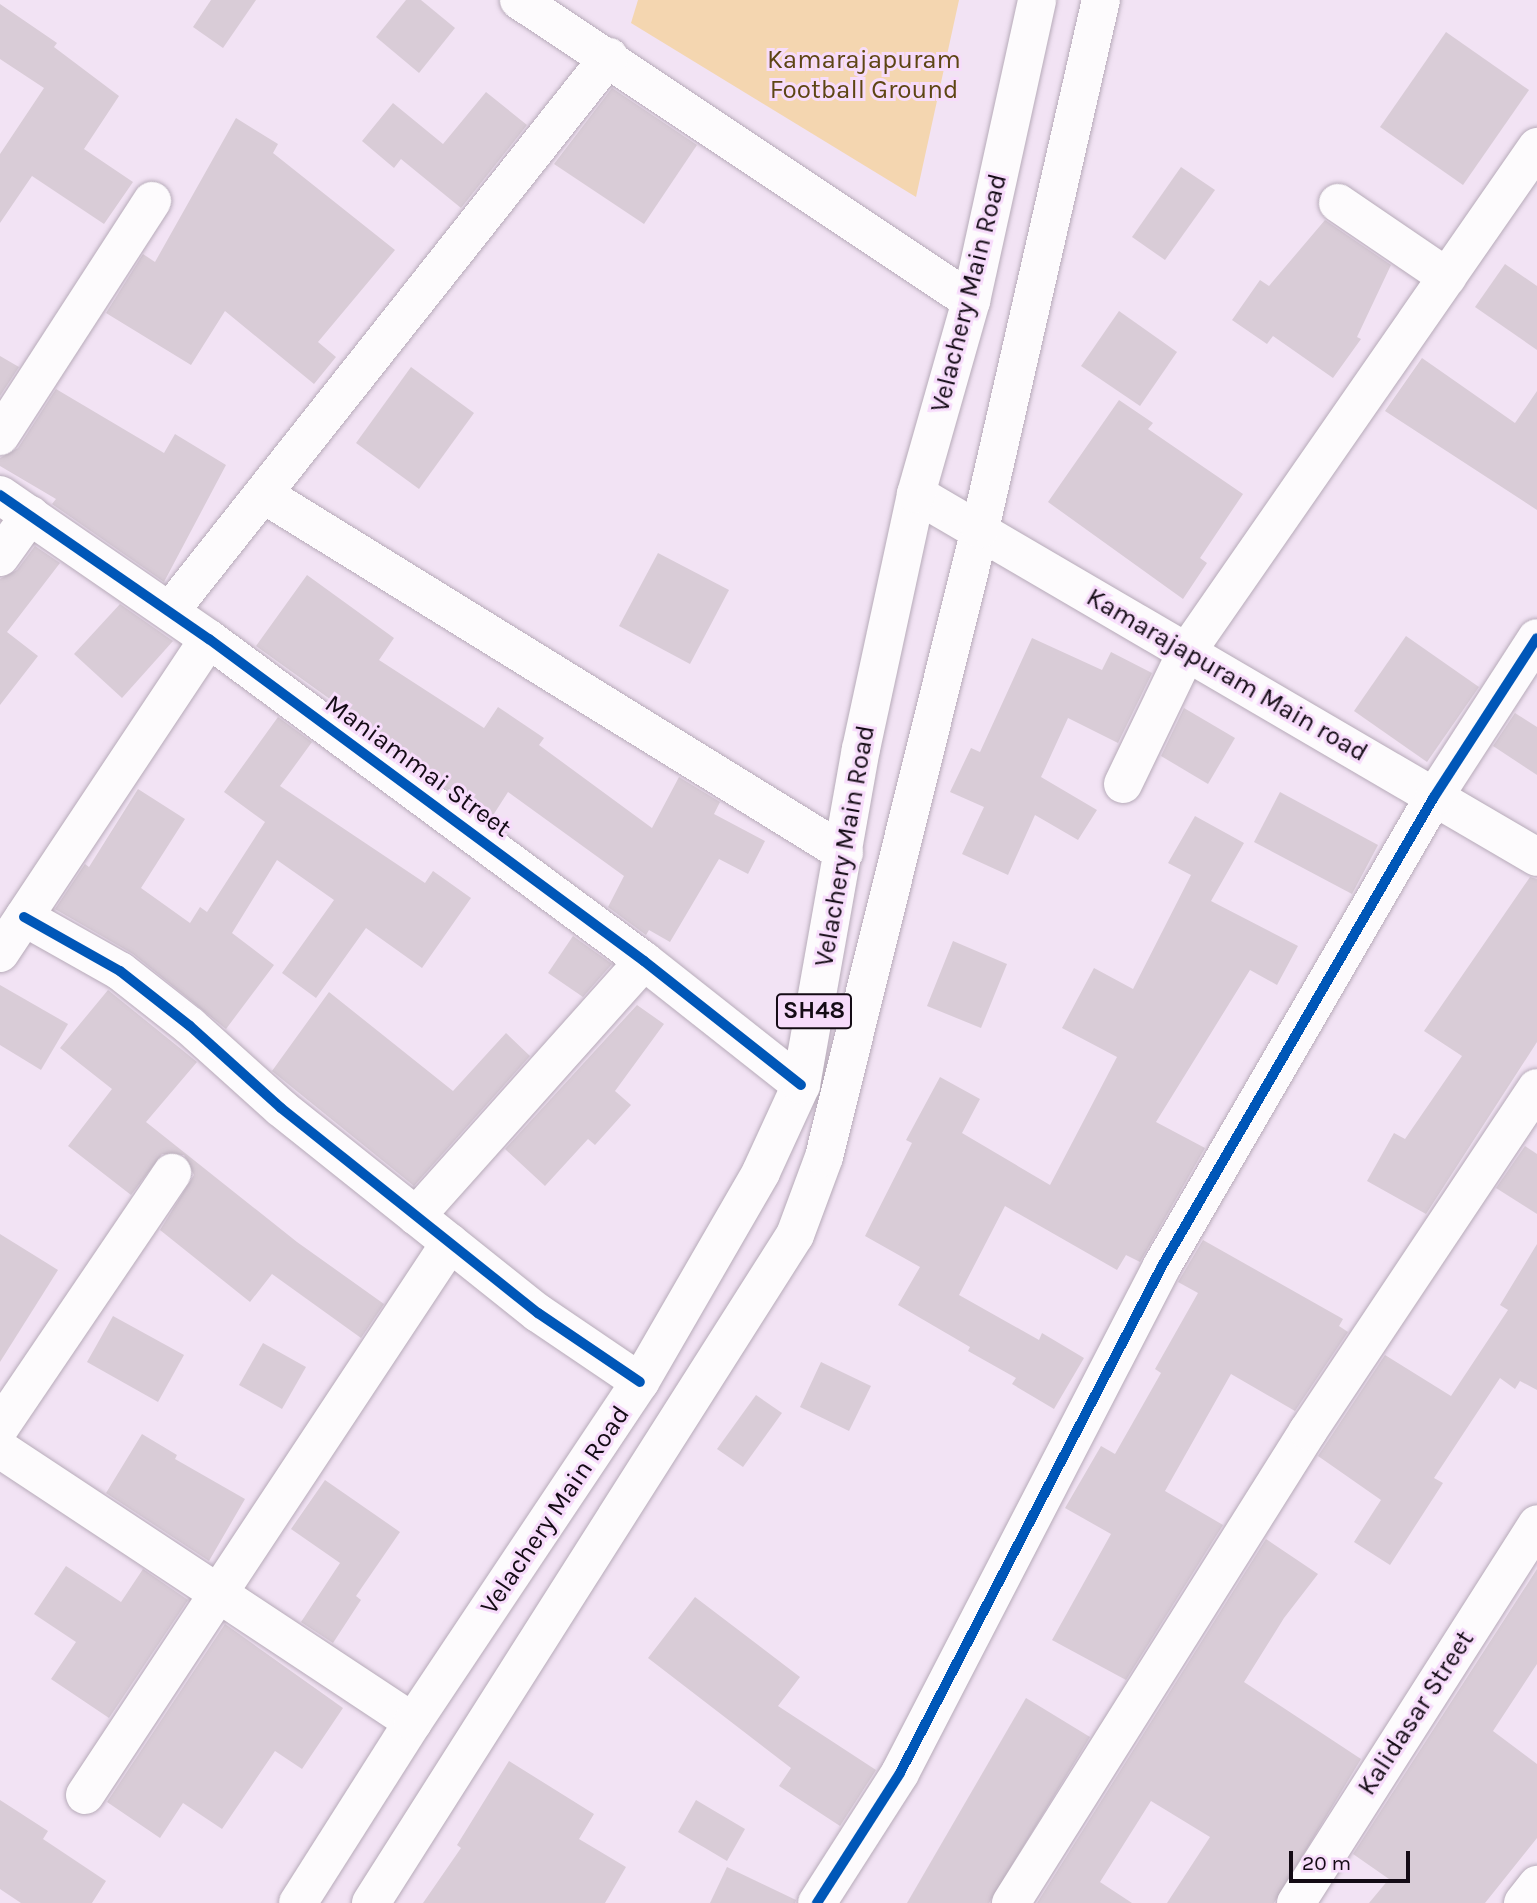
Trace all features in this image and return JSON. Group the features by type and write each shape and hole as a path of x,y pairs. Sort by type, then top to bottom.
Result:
{"street":[{"path":"519,0 609,57 971,300"},
{"name":"Velachery Main Road","path":"298,1903 413,1722 640,1382 761,1172 801,1085 844,853 916,494 971,300 1037,0"},
{"name":"Velachery Main Road","path":"371,1903 795,1235 824,1157 980,529 1101,0"},
{"path":"170,611 609,57"},
{"path":"1124,783 1186,653 1537,147"},
{"path":"0,436 152,201"},
{"path":"1338,202 1447,277"},
{"path":"263,494 844,853"},
{"name":"Kamarajapuram Main road","path":"916,494 1537,857"},
{"path":"0,557 15,505"},
{"name":"Maniammai Street","path":"15,505 209,639 645,961 801,1085"},
{"path":"817,1903 900,1773 1162,1266 1434,797 1537,638"},
{"path":"0,953 209,639"},
{"path":"24,917 120,971 416,1216 538,1313 640,1382"},
{"path":"416,1216 645,961"},
{"path":"1011,1903 1308,1431 1537,1088"},
{"path":"0,1427 172,1173"},
{"path":"85,1795 450,1243"},
{"path":"0,1448 413,1722"},
{"name":"Kalidasar Street","path":"1296,1903 1537,1524"},
{"path":"1523,1903 1537,1885"}],"green space":[{"name":"Kamarajapuram Football Ground","path":"638,0 959,0 916,197 631,23"}],"building":[{"path":"211,0 256,0 223,48 193,27"},
{"path":"406,0 421,0 455,28 419,73 376,37"},
{"path":"0,4 57,43 54,47 119,96 84,149 133,182 104,224 32,176 0,223 0,154 44,88 0,59"},
{"path":"1446,32 1529,90 1463,185 1380,127"},
{"path":"612,88 697,145 644,224 554,164"},
{"path":"486,92 527,125 461,208 401,159 394,168 362,141 393,103 443,144"},
{"path":"236,118 278,144 273,153 395,250 318,342 336,357 314,384 225,311 191,365 106,313 143,254 155,262"},
{"path":"1181,167 1215,190 1165,260 1132,237"},
{"path":"1325,220 1391,265 1357,337 1361,339 1333,378 1273,336 1267,344 1232,320 1260,280 1269,286"},
{"path":"1505,264 1537,286 1537,350 1475,307"},
{"path":"1119,311 1177,352 1140,406 1081,366"},
{"path":"0,356 19,367 0,396"},
{"path":"1422,358 1515,423 1537,391 1537,510 1385,411"},
{"path":"411,367 474,413 419,489 356,443"},
{"path":"56,389 164,453 175,434 226,465 164,582 52,504 56,499 0,466 0,458 18,448"},
{"path":"1119,400 1153,423 1148,429 1243,494 1200,558 1207,563 1183,599 1048,502"},
{"path":"35,546 60,563 7,632 38,656 0,705 0,579 17,570"},
{"path":"658,553 729,590 690,664 619,626"},
{"path":"307,575 394,638 379,660 484,728 498,707 544,738 539,745 652,828 679,777 720,802 714,814 765,841 748,874 719,859 670,942 649,930 646,935 608,907 624,876 508,792 490,820 445,787 447,783 256,646"},
{"path":"120,604 173,641 122,698 74,654"},
{"path":"1406,636 1479,687 1427,762 1354,711"},
{"path":"1032,638 1102,670 1111,652 1152,673 1118,743 1068,718 1041,777 1097,810 1078,840 1035,815 1008,875 962,854 984,807 950,792 971,748 980,752"},
{"path":"1184,708 1235,738 1208,784 1161,756"},
{"path":"1515,713 1537,727 1537,775 1493,746"},
{"path":"278,717 312,742 280,786 425,883 433,871 471,898 422,968 366,928 316,998 282,973 334,900 277,860 232,933 274,965 226,1029 133,954 55,909 85,864 89,867 138,789 185,819 141,888 190,923 200,907 207,912 265,822 224,792"},
{"path":"1280,792 1378,845 1352,894 1254,842"},
{"path":"1195,816 1244,843 1211,901 1298,946 1277,985 1250,970 1156,1122 1205,1148 1140,1262 1126,1255 1117,1270 1005,1206 959,1295 1039,1340 1042,1333 1084,1358 1054,1409 1012,1384 1016,1378 968,1351 970,1347 898,1305 920,1267 865,1236 912,1143 906,1140 940,1077 980,1099 962,1133 1050,1185 1117,1057 1062,1028 1094,968 1133,989 1191,875 1168,863"},
{"path":"1530,877 1537,879 1537,1042 1426,1214 1367,1181 1394,1133 1405,1139 1462,1056 1424,1031"},
{"path":"573,936 612,964 583,997 548,973"},
{"path":"953,941 1007,964 981,1028 927,1006"},
{"path":"0,985 68,1024 41,1070 0,1045"},
{"path":"108,990 197,1062 146,1122 297,1242 384,1304 361,1338 272,1274 250,1302 160,1230 194,1175 184,1155 162,1154 131,1195 68,1146 112,1089 60,1048"},
{"path":"329,992 453,1091 506,1033 530,1056 414,1186 272,1071"},
{"path":"637,1005 664,1024 615,1091 631,1105 595,1145 588,1139 545,1186 505,1149"},
{"path":"1525,1146 1537,1154 1537,1214 1496,1188"},
{"path":"0,1234 58,1270 0,1362"},
{"path":"1203,1240 1343,1319 1339,1326 1348,1332 1295,1411 1231,1374 1165,1491 1223,1525 1126,1680 1052,1640 1111,1534 1065,1508 1101,1446 1115,1454 1161,1373 1155,1369 1198,1293 1178,1282"},
{"path":"1537,1244 1537,1390 1520,1381 1515,1389 1500,1378 1434,1478 1443,1483 1390,1565 1354,1542 1381,1500 1318,1456 1385,1355 1451,1396 1508,1310 1500,1305"},
{"path":"113,1316 184,1355 158,1402 87,1362"},
{"path":"263,1343 306,1367 282,1409 239,1385"},
{"path":"821,1362 871,1386 849,1431 800,1407"},
{"path":"756,1395 782,1413 743,1467 717,1449"},
{"path":"142,1434 177,1455 175,1459 245,1499 209,1561 106,1493"},
{"path":"325,1480 400,1532 356,1596 361,1600 333,1643 301,1622 340,1563 291,1529"},
{"path":"1266,1539 1318,1574 1284,1618 1244,1682 1361,1759 1274,1903 1167,1903 1210,1837 1151,1801 1100,1882 1132,1903 1037,1903"},
{"path":"66,1566 121,1602 143,1569 188,1600 109,1718 51,1679 76,1642 34,1614"},
{"path":"1537,1569 1537,1664 1493,1731 1537,1764 1537,1838 1485,1903 1369,1903 1389,1879 1353,1854"},
{"path":"695,1597 800,1677 778,1706 876,1770 840,1826 779,1786 791,1768 648,1658"},
{"path":"225,1624 343,1708 302,1769 275,1751 222,1829 183,1803 160,1838 107,1802"},
{"path":"1026,1698 1090,1737 989,1903 907,1903"},
{"path":"509,1761 594,1814 579,1839 626,1867 605,1903 423,1903 461,1848 457,1845"},
{"path":"0,1800 48,1831 43,1839 106,1881 92,1903 21,1903 0,1889"},
{"path":"696,1800 745,1829 727,1861 678,1832"},
{"path":"727,1867 796,1900 795,1903 710,1903"}],"cycle path":[{"path":"0,495 209,639 644,961 801,1085"},
{"path":"817,1903 900,1773 1162,1266 1434,797 1537,638"},
{"path":"24,917 120,971 190,1026 281,1108 538,1313 640,1382"}]}
